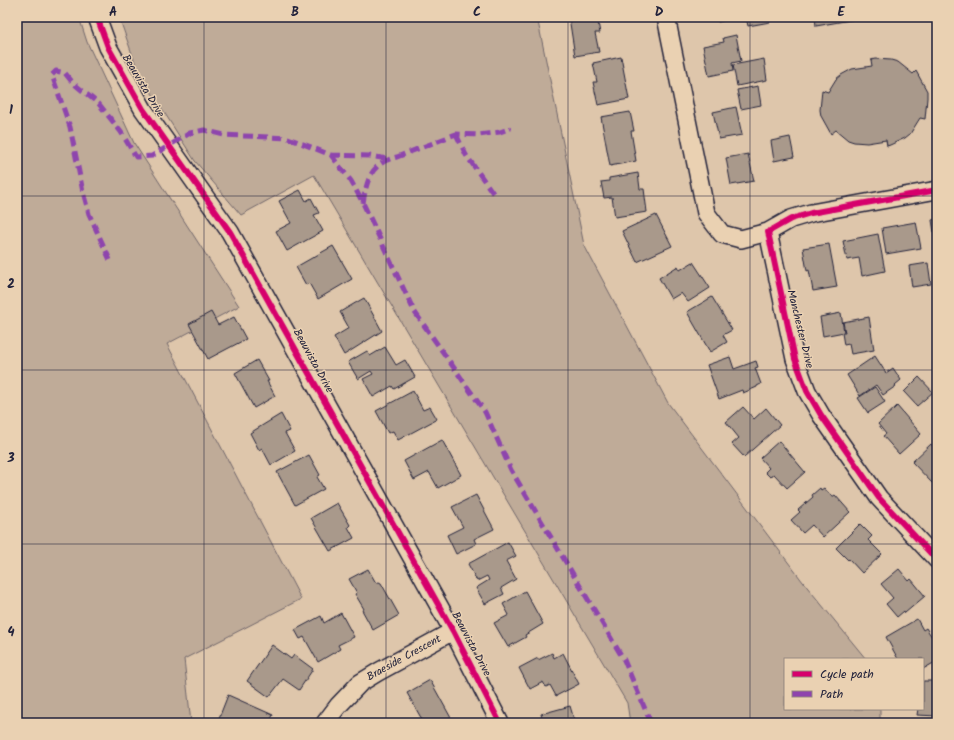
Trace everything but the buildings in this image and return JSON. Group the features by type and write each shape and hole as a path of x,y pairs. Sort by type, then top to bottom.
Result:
{"street":[{"name":"Beauvista Drive","path":"97,17 108,47 143,109 230,232 453,631 500,723"},
{"path":"666,17 706,213 722,234 741,239 768,232 791,218 937,190"},
{"name":"Manchester Drive","path":"768,232 795,359 806,391 878,498 937,560"},
{"name":"Braeside Crescent","path":"325,723 338,706 360,683 453,631"}],"shaded area":[{"path":"17,17 79,17 87,42 134,143 239,306 167,344 301,599 184,659 191,723 17,723"},
{"path":"119,17 537,17 584,245 668,403 803,582 865,658 784,658 784,710 880,710 880,723 630,723 627,703 314,175 241,215 195,161 138,71"}],"marked path":[{"path":"110,260 89,214 70,127 52,75 56,71 65,73 73,83 99,104 121,132 136,157 152,156 190,133 204,130 224,135 288,138 331,155 351,181 363,203 414,311 485,412 511,470 624,660 651,723"},
{"path":"363,203 369,179 381,163 456,134 479,135 500,132 511,128"},
{"path":"456,134 466,155 493,193"},
{"path":"331,155 370,156 387,159"}],"cycle path":[{"path":"97,17 108,47 143,109 230,232 453,631 500,723"},
{"path":"937,190 811,213 791,219 768,232 795,359 807,391 821,415 879,498 937,560"}]}
